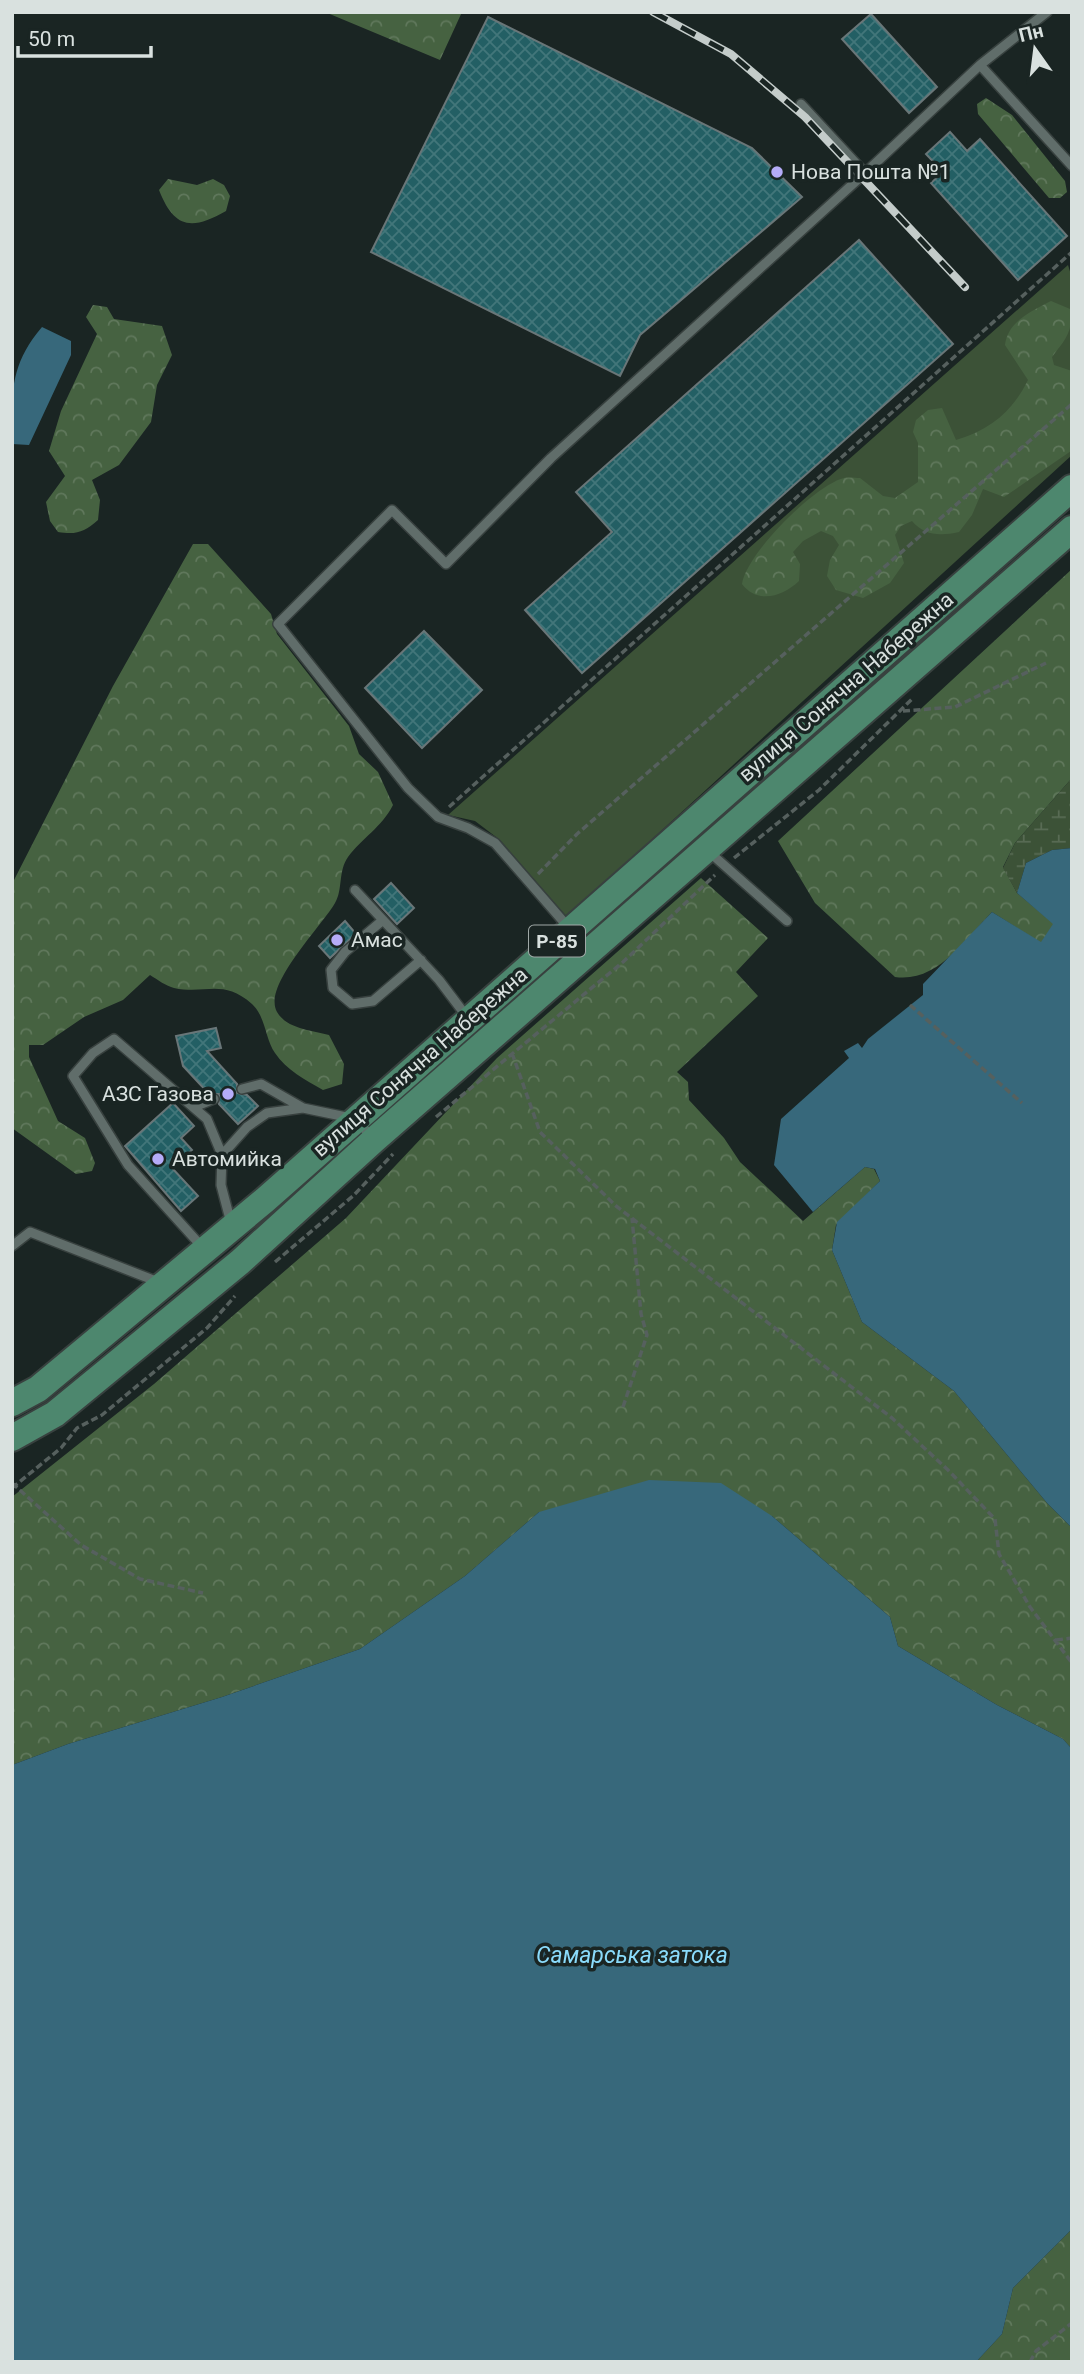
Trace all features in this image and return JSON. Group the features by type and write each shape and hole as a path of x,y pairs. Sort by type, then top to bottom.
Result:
{"main road":[{"name":"вулиця Сонячна Набережна","path":"12,1403 38,1388 166,1285 386,1144 488,1035 570,930 1072,488"},
{"name":"вулиця Сонячна Набережна","path":"12,1438 55,1414 356,1119 488,1035 715,859 866,710 1072,529"}],"lane":[{"path":"570,930 495,843 468,828 438,817 408,788 278,624 392,510 446,564 551,458 981,65 1047,12"},
{"path":"981,65 1072,166"},
{"path":"801,104 864,173"},
{"path":"715,859 787,921"},
{"path":"355,890 488,1035"},
{"path":"383,920 345,951 331,970 333,988 352,1004 373,1002 421,960"},
{"path":"114,1039 207,1119 222,1154 221,1185 227,1246 128,1165 74,1076 93,1053 114,1039"},
{"path":"242,1089 261,1084 303,1108 356,1119 386,1144"},
{"path":"194,1107 214,1099"},
{"path":"222,1154 247,1127 267,1112 303,1108"},
{"path":"12,1245 30,1232 166,1285"}],"path":[{"path":"438,817 1072,252"},
{"path":"530,883 577,834 1072,404"},
{"path":"866,710 955,707 1046,663"},
{"path":"428,1122 488,1035 668,921 715,859 788,817 904,710 917,694"},
{"path":"910,1005 1022,1103"},
{"path":"488,1035 540,1132 584,1176 632,1218 892,1418 995,1519 999,1553 1030,1607 1072,1663"},
{"path":"271,1264 353,1196 386,1144"},
{"path":"623,1407 647,1335 641,1314 632,1218"},
{"path":"203,1593 140,1578 81,1545 13,1485 61,1448 78,1428 102,1415 207,1328 240,1291"},
{"path":"1056,1640 1072,1638"},
{"path":"1030,2362 1037,2351 1072,2323"}],"green space":[{"path":"325,12 462,12 440,60"},
{"path":"986,98 1012,115 1065,181 1067,192 1060,198 1049,198 978,114 977,104"},
{"path":"168,179 197,185 213,179 224,185 230,196 226,211 203,222 193,223 178,219 165,203 159,190"},
{"path":"1068,265 1072,278 1072,455 567,917 500,840 475,821 448,815"},
{"path":"1051,301 1070,309 1069,329 1052,357 1054,365 1072,371 1071,451 1004,497 983,489 972,515 959,532 933,534 922,530 912,521 901,526 895,535 904,563 890,583 863,598 836,590 827,576 830,560 839,545 833,536 821,531 803,541 793,552 800,564 799,581 793,586 770,596 748,591 742,584 746,571 768,539 800,507 831,483 844,478 860,478 883,496 895,498 918,482 918,443 913,432 916,420 928,410 942,408 956,440 990,425 1008,410 1028,380 1005,345 1007,337 1022,318"},
{"path":"93,305 107,307 114,319 162,326 172,355 157,385 151,422 119,465 92,480 100,500 98,520 80,532 58,532 50,521 46,502 65,476 49,451 61,411 97,334 86,317"},
{"path":"193,544 208,544 271,614 277,634 349,726 359,754 378,772 393,805 383,820 348,857 335,903 285,972 275,1001 277,1012 287,1022 329,1035 344,1064 342,1084 323,1090 285,1065 272,1047 257,1009 241,996 223,989 174,988 150,975 123,1000 84,1017 43,1045 29,1045 29,1057 58,1121 85,1138 95,1163 92,1171 76,1174 12,1128 12,884 113,686"},
{"path":"1072,569 1072,778 1015,843 1003,867 1017,893 1054,924 1041,943 992,912 950,957 937,966 910,977 895,977 815,903 778,841"},
{"path":"1072,778 1072,848 1052,850 1026,863 1017,893 1003,868 1015,843"},
{"path":"701,878 768,938 736,972 758,996 677,1072 688,1082 689,1100 724,1138 740,1162 803,1221 865,1167 874,1169 880,1181 836,1225 832,1250 862,1322 954,1391 1047,1503 1072,1528 1072,1749 1063,1739 997,1705 898,1646 890,1617 772,1516 539,1512 465,1576 360,1649 222,1697 68,1744 12,1765 12,1497 154,1384 346,1218 497,1058"},
{"path":"1072,2229 1072,2362 976,2362 1002,2334 1013,2288"}],"water":[{"path":"42,327 71,341 71,355 29,445 12,444 14,382 23,355"},
{"path":"1072,848 1072,1528 1047,1503 954,1391 862,1322 832,1250 837,1222 880,1181 875,1169 865,1167 813,1212 774,1165 781,1119 849,1058 844,1051 858,1043 862,1048 868,1039 923,995 923,984 992,912 1041,942 1053,924 1017,893 1026,863 1052,850"},
{"name":"Самарська затока","path":"649,1480 721,1483 772,1516 890,1617 898,1646 997,1705 1063,1739 1072,1749 1072,2229 1013,2288 1002,2334 976,2362 12,2362 12,1765 68,1744 222,1697 360,1649 465,1576 539,1512"}],"building":[{"path":"871,14 937,87 909,113 842,39"},
{"path":"488,17 752,148 802,197 640,335 620,376 371,252"},
{"path":"950,132 967,151 980,139 1067,236 1018,280 931,183 943,172 926,154"},
{"path":"859,240 953,344 582,673 525,610 612,532 576,492"},
{"path":"424,631 482,690 422,748 365,688"},
{"path":"391,883 414,908 397,924 374,899"},
{"name":"Амас","path":"345,921 356,934 330,958 319,946"},
{"name":"АЗС Газова","path":"216,1028 221,1048 207,1051 237,1084 237,1093 247,1095 258,1106 238,1124 219,1104 219,1094 209,1094 183,1066 176,1036"},
{"name":"Автомийка","path":"173,1103 194,1126 181,1138 192,1150 172,1168 198,1196 181,1211 125,1146"}],"railway":[{"path":"653,12 731,54 805,117 965,287"}],"place":[{"name":"Нова Пошта №1","path":"777,172"},
{"name":"Амас","path":"337,940"},
{"name":"АЗС Газова","path":"228,1094"},
{"name":"Автомийка","path":"158,1159"}]}
